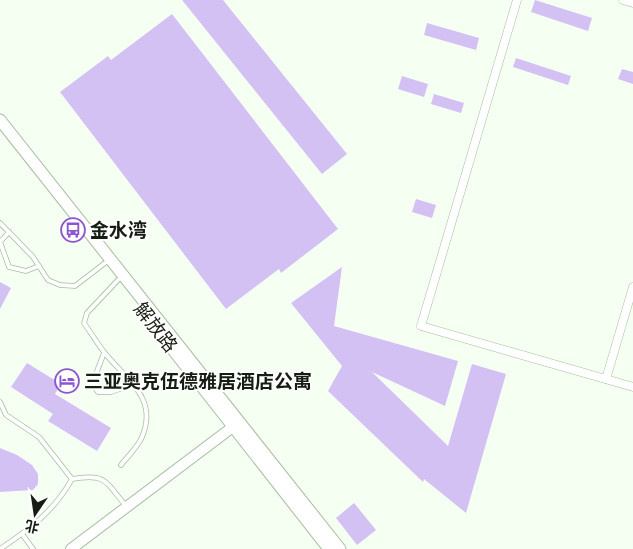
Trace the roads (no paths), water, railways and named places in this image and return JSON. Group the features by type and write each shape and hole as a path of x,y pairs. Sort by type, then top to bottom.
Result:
{"main road":[{"path":"0,120 237,423 340,549"},
{"name":"解放路","path":"0,130 118,280 237,423 329,549"}],"street":[{"path":"517,0 421,326 633,387"},
{"path":"623,0 633,3"},
{"path":"606,379 633,288"},
{"path":"71,549 237,423"}],"lane":[{"path":"0,223 39,266 48,280 60,285 75,286 105,263"},
{"path":"9,232 0,242 9,267 26,271 39,266"},
{"path":"118,280 87,313 84,323 104,353 141,393 146,419 142,438 121,465"},
{"path":"104,353 92,384 98,392 110,392 134,384"},
{"path":"0,402 6,415 39,437 72,480"},
{"path":"0,549 22,534 60,500 72,480 91,476 103,478 127,507"},
{"path":"22,534 34,549"}],"place":[{"name":"金水湾","path":"73,230"},
{"name":"三亚奥克伍德雅居酒店公寓","path":"67,381"}]}
